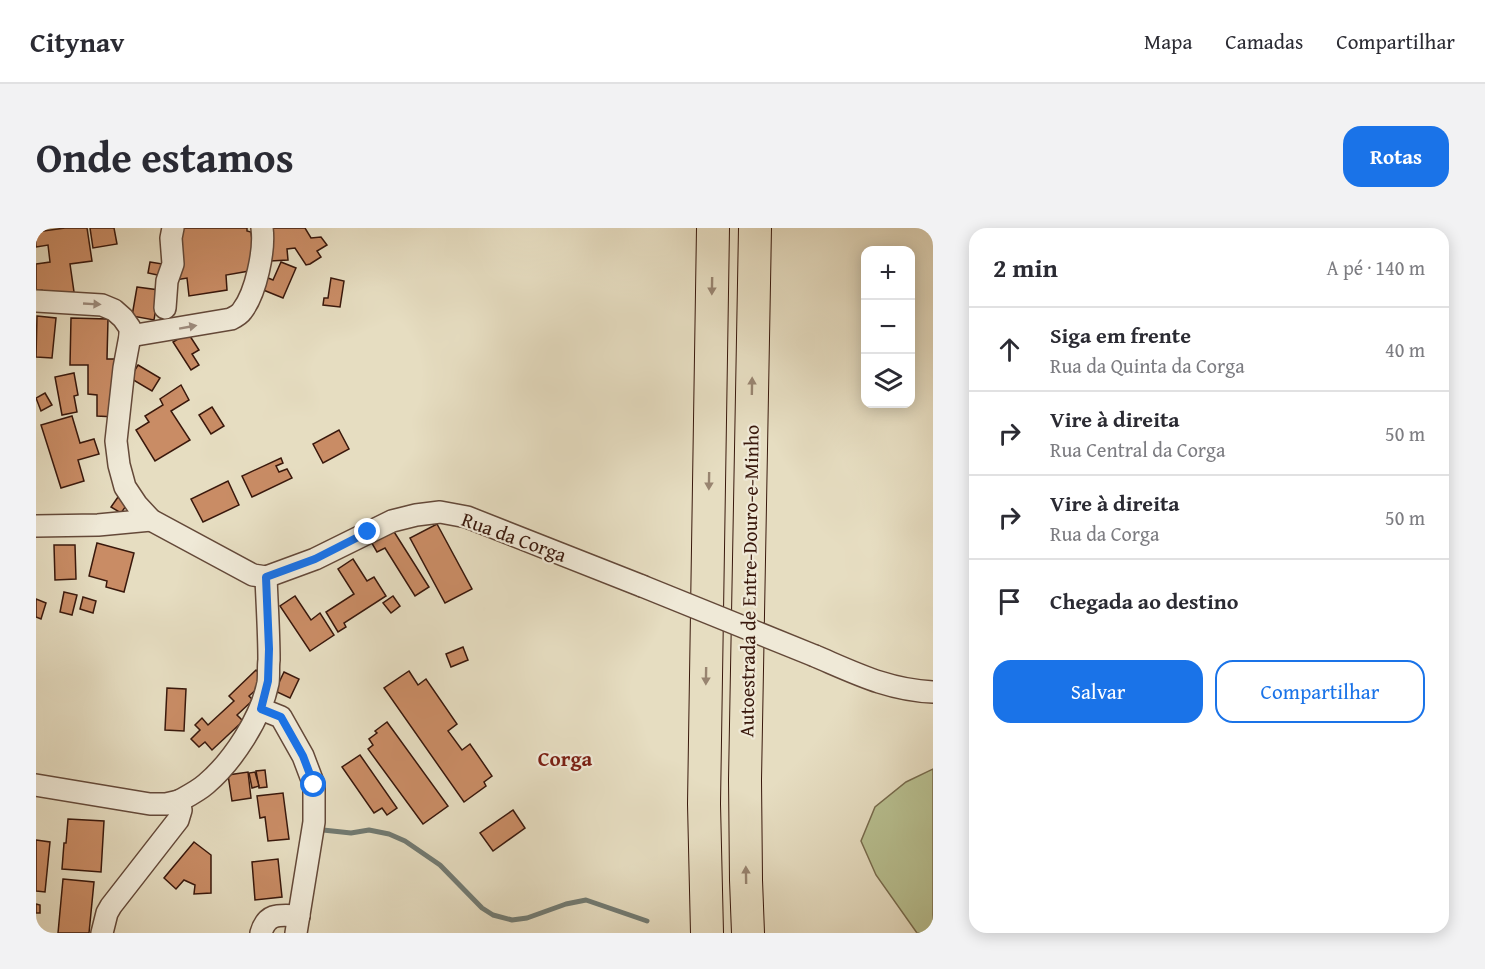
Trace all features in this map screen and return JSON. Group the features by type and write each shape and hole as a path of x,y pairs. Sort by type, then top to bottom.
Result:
{"highway":[{"name":"Autoestrada de Entre-Douro-e-Minho","path":"707,933 704,804 713,228"},
{"name":"Autoestrada de Entre-Douro-e-Minho","path":"748,933 745,780 755,228"}],"street":[{"path":"165,308 167,281 173,264 171,238 173,228"},
{"path":"130,336 231,319 242,312 259,270 262,228"},
{"path":"36,301 102,305 114,310 130,328 117,441 119,465 125,487 151,520 253,575 266,577 269,649 268,681 261,709 233,754 215,776 194,793 179,801 150,804 36,785"},
{"name":"Rua da Corga","path":"266,577 315,559 392,520 440,512 467,517 878,682 915,691 933,692"},
{"path":"36,526 98,525 151,520"},
{"path":"261,709 281,717 303,756 314,785 314,822 297,924 279,915 270,917 261,933"},
{"path":"102,933 111,906 178,820 181,810 179,801"}],"green space":[{"path":"933,769 933,933 917,933 876,875 861,841 875,807 906,782"}],"building":[{"path":"87,228 92,261 70,264 74,292 44,297 42,290 36,291 36,264 50,262 48,245 36,247 36,232"},
{"path":"90,228 114,228 117,244 93,248"},
{"path":"178,228 247,228 247,231 251,232 253,248 249,271 226,275 227,290 189,296 187,278 175,280"},
{"path":"267,228 305,228 311,238 321,237 327,245 317,251 321,257 310,264 306,265 295,248 287,249 288,260 270,261"},
{"path":"150,262 169,265 167,277 148,273"},
{"path":"281,262 296,268 283,298 256,287 261,275 273,280"},
{"path":"331,278 344,281 340,307 323,305 324,298 328,298"},
{"path":"137,287 159,290 154,320 132,316"},
{"path":"37,316 56,318 52,358 36,357"},
{"path":"71,318 108,319 107,359 116,359 115,417 97,416 97,395 88,394 88,365 70,365"},
{"path":"188,333 199,350 192,354 199,365 191,370 173,342"},
{"path":"138,365 160,378 152,391 130,378"},
{"path":"74,373 78,395 74,396 77,412 62,415 55,377"},
{"path":"181,385 189,400 171,411 190,440 155,461 136,430 149,422 145,416 163,405 160,399"},
{"path":"45,393 52,405 41,411 36,398"},
{"path":"212,407 224,426 211,434 199,415"},
{"path":"72,416 80,443 94,439 99,454 78,460 84,481 61,488 41,425"},
{"path":"339,430 349,449 323,463 313,444"},
{"path":"281,458 283,463 276,466 279,472 287,469 292,478 252,497 242,476"},
{"path":"228,481 239,505 203,522 191,499"},
{"path":"118,497 128,503 121,513 111,507"},
{"path":"437,524 472,589 445,603 410,538"},
{"path":"391,527 429,587 415,596 385,548 377,552 370,540"},
{"path":"97,543 134,553 124,592 106,587 107,581 89,576"},
{"path":"54,545 75,545 76,579 55,580"},
{"path":"353,559 367,581 374,577 386,596 344,623 346,627 338,632 326,612 354,594 338,569"},
{"path":"64,592 77,595 72,615 60,612"},
{"path":"295,596 311,620 320,613 334,635 310,651 280,606"},
{"path":"393,596 400,606 391,613 383,603"},
{"path":"83,597 96,601 93,613 80,609"},
{"path":"36,599 46,603 41,619 36,617"},
{"path":"463,647 468,660 451,667 446,654"},
{"path":"256,670 266,681 249,696 253,700 237,715 243,721 212,750 205,742 199,747 191,739 200,730 195,725 202,718 208,725 234,701 229,696"},
{"path":"409,671 418,685 426,679 457,724 448,731 462,750 470,744 492,776 484,782 486,786 464,802 384,688"},
{"path":"284,672 299,679 290,698 275,691"},
{"path":"167,688 186,689 184,731 165,730"},
{"path":"387,722 448,806 423,824 368,749 373,745 369,739"},
{"path":"360,755 397,808 387,815 382,808 374,813 342,767"},
{"path":"265,770 267,787 259,788 256,771"},
{"path":"248,772 251,798 232,801 228,775"},
{"path":"255,772 259,786 252,788 249,773"},
{"path":"283,793 289,839 268,841 265,817 260,818 257,796"},
{"path":"513,810 525,828 493,851 480,833"},
{"path":"68,819 104,821 101,872 62,869"},
{"path":"36,840 50,842 45,892 36,891"},
{"path":"194,842 211,855 211,893 194,894 195,885 184,880 176,889 164,878"},
{"path":"278,859 282,897 255,900 252,862"},
{"path":"63,879 94,882 89,933 58,933"},
{"path":"36,904 40,905 40,913 36,913"}],"waterway":[{"path":"323,830 351,833 369,830 389,834 405,841 440,865 482,908 493,915 512,920 527,918 566,904 586,900 647,921"}],"district":[{"name":"Corga","path":"565,759"}],"route":[{"path":"314,785 303,756 288,727 281,717 261,709 268,681 266,577 315,559 368,532"}]}
